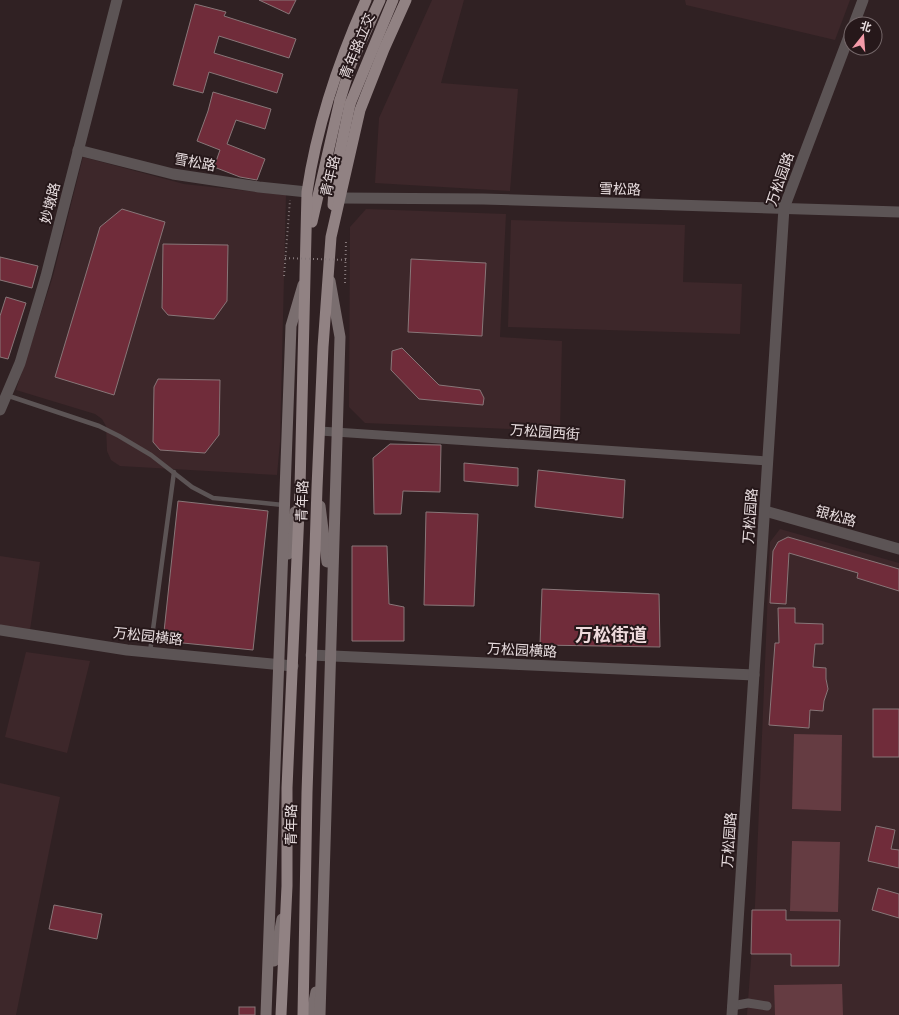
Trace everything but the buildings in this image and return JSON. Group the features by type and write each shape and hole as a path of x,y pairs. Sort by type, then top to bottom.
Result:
{"main road":[{"name":"青年路","path":"281,1015 287,895 287,788 300,488 308,192 312,157 332,84 366,0"},
{"name":"青年路立交","path":"345,102 351,64 380,0"},
{"name":"青年路立交","path":"345,102 393,0"},
{"name":"青年路","path":"303,1015 311,655 317,488 331,237 360,110 384,49 406,0"},
{"path":"331,237 336,175 345,102"},
{"path":"307,245 345,102"},
{"path":"266,1015 291,326 307,271"},
{"path":"320,1015 340,337 328,275"},
{"path":"281,591 300,488"},
{"path":"317,488 332,594"},
{"path":"267,996 287,895"},
{"path":"311,1015 321,971"}],"street":[{"name":"妙墩路","path":"0,410 20,363 46,276 117,0"},
{"path":"857,16 863,0"},
{"name":"万松园路","path":"732,1011 784,208 843,52"},
{"name":"雪松路","path":"78,150 173,174 259,187 308,192"},
{"name":"雪松路","path":"341,198 483,199 899,212"},
{"name":"万松园西街","path":"320,431 768,461"},
{"name":"银松路","path":"765,510 899,549"},
{"name":"万松园横路","path":"0,630 150,652 293,666"},
{"name":"万松园横路","path":"311,655 754,675"},
{"path":"732,1011 748,1003 766,1006"}],"lane":[{"path":"6,395 99,426 151,455 192,487 213,498 284,505"},
{"path":"150,652 174,472"}],"path":[{"path":"284,276 290,200"},
{"path":"345,283 346,241"},
{"path":"285,258 346,260"}],"shaded area":[{"path":"432,0 464,0 441,83 518,89 510,191 375,183 379,118"},
{"path":"685,0 850,0 835,40 686,5"},
{"path":"83,157 184,184 286,195 280,442 277,475 120,466 111,460 107,451 106,426 102,419 95,414 16,390 53,276"},
{"path":"366,209 506,214 500,337 562,341 560,431 365,423 349,407 350,227"},
{"path":"511,220 685,225 683,282 742,284 740,334 508,327"},
{"path":"780,529 899,563 899,1015 747,1015 755,905 770,542"},
{"path":"0,556 40,562 30,630 0,625"},
{"path":"26,652 90,661 67,753 5,737"},
{"path":"794,734 842,735 841,811 792,809"},
{"path":"0,783 60,797 16,1015 0,1015"},
{"path":"792,841 840,842 838,912 790,911"},
{"path":"842,984 843,1015 775,1015 774,985"}],"district":[{"name":"万松街道","path":"611,635"}]}
